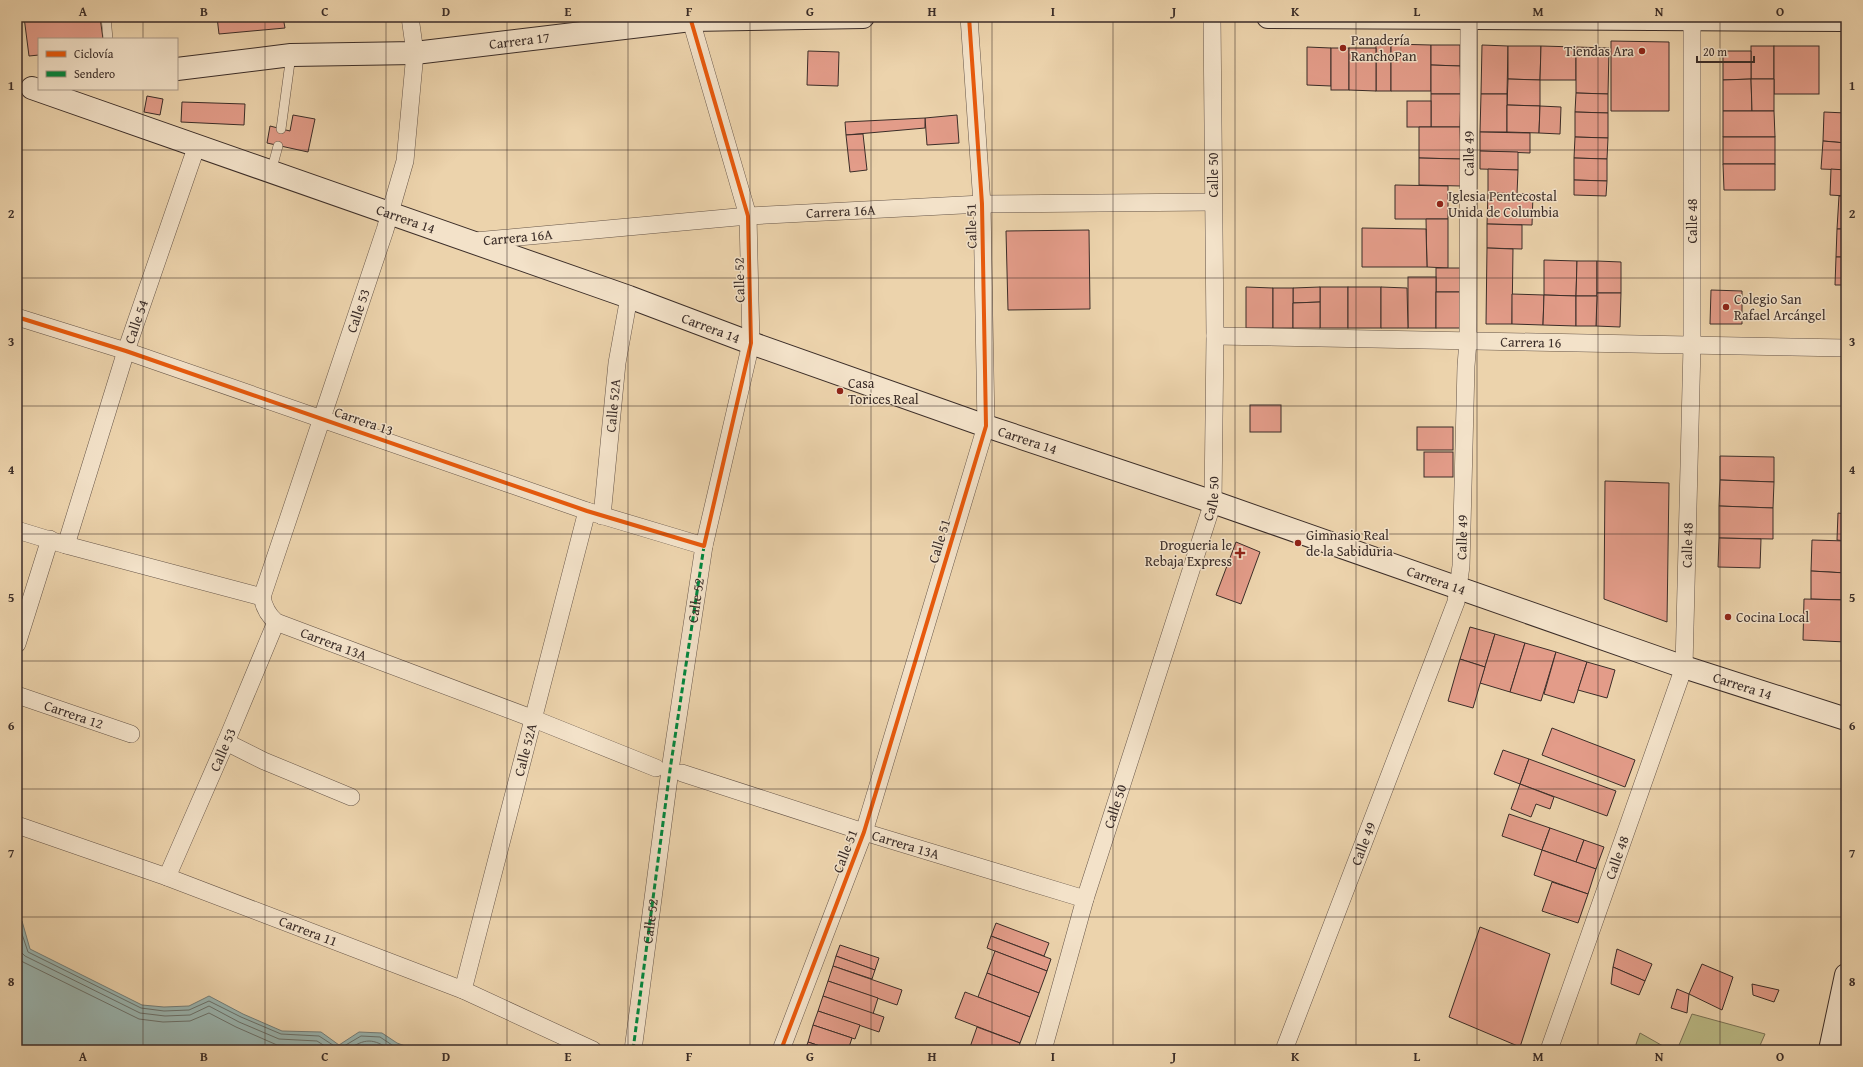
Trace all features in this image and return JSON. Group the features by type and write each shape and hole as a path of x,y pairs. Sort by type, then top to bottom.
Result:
{"main road":[{"name":"Carrera 17","path":"178,69 291,55 415,53 691,18 863,17"},
{"path":"1268,17 1692,18 1846,20"},
{"name":"Carrera 14","path":"29,88 390,212 630,297 751,343 986,426 1214,502 1684,667 1846,719"},
{"path":"1830,1050 1846,975"}],"street":[{"name":"Calle 53","path":"262,597 390,212 405,161 415,53 410,17"},
{"name":"Calle 51","path":"781,1050 864,832 986,426 982,204 969,17"},
{"name":"Calle 50","path":"1043,1050 1085,899 1214,502 1215,336 1212,17"},
{"name":"Calle 52","path":"633,1050 670,770 704,546 751,343 748,216 691,18"},
{"name":"Calle 49","path":"1284,1050 1453,610 1458,587 1461,566 1466,366 1468,341 1469,18"},
{"name":"Calle 48","path":"1549,1050 1684,667 1692,346 1692,18"},
{"name":"Calle 54","path":"66,545 126,351 196,145"},
{"name":"Carrera 16A","path":"471,241 748,216 982,204 1213,202"},
{"name":"Calle 52A","path":"464,990 534,719 595,514 617,363 630,297"},
{"name":"Carrera 13","path":"17,317 126,351 595,514 704,546"},
{"name":"Carrera 16","path":"1215,336 1846,348"},
{"path":"17,530 66,545 262,597 268,615 276,622"},
{"path":"17,644 50,540"},
{"name":"Calle 53","path":"166,877 226,742 276,622"},
{"name":"Carrera 13A","path":"276,622 534,719 656,768"},
{"name":"Carrera 12","path":"17,695 131,734"},
{"path":"226,742 264,761 351,797"},
{"name":"Carrera 13A","path":"682,773 864,832 1085,899"},
{"name":"Carrera 11","path":"17,825 166,877 464,990 593,1050"}],"lane":[{"path":"106,17 108,38"},
{"path":"281,129 291,55"},
{"path":"271,172 278,146"}],"green space":[{"path":"1692,1014 1765,1034 1758,1050 1677,1050"},
{"path":"1640,1033 1670,1050 1634,1050"}],"water":[{"path":"17,920 22,921 30,949 142,1005 164,1007 189,1006 209,996 243,1014 282,1031 321,1032 339,1045 359,1032 382,1033 397,1043 416,1050 17,1050"}],"building":[{"path":"24,17 100,17 103,38 38,38 38,55 29,56"},
{"path":"217,17 283,17 285,28 219,34"},
{"path":"1611,41 1669,42 1669,111 1611,111"},
{"path":"1376,44 1391,44 1391,91 1376,91"},
{"path":"1391,44 1431,45 1431,91 1391,91"},
{"path":"1431,45 1460,45 1460,66 1431,65"},
{"path":"1482,45 1508,46 1507,94 1481,94"},
{"path":"1508,46 1541,46 1540,80 1508,79"},
{"path":"1541,46 1576,47 1576,80 1540,80"},
{"path":"1751,46 1774,46 1774,79 1751,79"},
{"path":"1774,46 1819,46 1819,94 1774,94"},
{"path":"1307,47 1331,48 1331,86 1307,85"},
{"path":"1576,47 1609,48 1608,94 1576,93"},
{"path":"1331,48 1349,48 1349,90 1331,90"},
{"path":"1349,48 1376,48 1376,91 1349,90"},
{"path":"808,51 839,52 838,86 807,85"},
{"path":"1723,51 1751,51 1751,79 1723,80"},
{"path":"1431,65 1460,66 1461,94 1431,94"},
{"path":"1508,79 1540,80 1540,106 1507,105"},
{"path":"1751,79 1752,111 1723,111 1723,80"},
{"path":"1751,79 1774,79 1774,111 1752,111"},
{"path":"1576,93 1608,94 1608,113 1575,112"},
{"path":"1431,94 1461,94 1460,127 1431,127"},
{"path":"1481,94 1507,94 1507,132 1480,132"},
{"path":"147,96 163,99 160,115 144,112"},
{"path":"1407,101 1431,101 1431,127 1407,127"},
{"path":"182,102 245,104 244,125 181,122"},
{"path":"1507,105 1540,106 1539,133 1507,132"},
{"path":"1540,106 1561,107 1560,134 1539,133"},
{"path":"1723,111 1774,111 1775,137 1723,137"},
{"path":"1575,112 1608,113 1608,138 1575,137"},
{"path":"1824,112 1846,113 1846,143 1823,141"},
{"path":"293,115 315,119 308,152 267,143 270,126 290,131"},
{"path":"957,115 959,143 927,145 925,118"},
{"path":"925,118 925,128 846,135 845,122"},
{"path":"1419,127 1460,127 1461,159 1419,158"},
{"path":"1480,132 1530,133 1530,153 1480,151"},
{"path":"863,134 867,170 850,172 846,135"},
{"path":"1575,137 1608,138 1607,159 1574,158"},
{"path":"1723,137 1775,137 1775,164 1723,164"},
{"path":"1823,141 1846,143 1846,170 1821,169"},
{"path":"1480,151 1518,152 1518,170 1480,169"},
{"path":"1419,158 1461,159 1461,186 1419,185"},
{"path":"1574,158 1607,159 1607,181 1574,180"},
{"path":"1723,164 1775,164 1775,190 1724,190"},
{"path":"1488,169 1518,170 1517,194 1488,193"},
{"path":"1831,169 1846,170 1846,196 1830,195"},
{"path":"1574,180 1607,181 1606,196 1574,195"},
{"path":"1395,185 1448,186 1448,219 1395,219"},
{"path":"1488,193 1533,194 1532,225 1487,224"},
{"path":"1839,196 1846,196 1846,229 1837,229"},
{"path":"1426,219 1448,219 1448,268 1427,267"},
{"path":"1487,224 1522,225 1522,249 1487,248"},
{"path":"1362,228 1426,229 1427,267 1362,267"},
{"path":"1837,229 1846,229 1846,257 1836,257"},
{"path":"1089,230 1090,309 1008,310 1006,231"},
{"path":"1487,248 1513,249 1512,324 1486,324"},
{"path":"1836,257 1846,257 1846,285 1835,285"},
{"path":"1544,260 1577,261 1576,296 1544,295"},
{"path":"1577,261 1597,261 1597,296 1576,296"},
{"path":"1597,261 1621,262 1621,293 1597,293"},
{"path":"1436,268 1464,268 1464,292 1436,292"},
{"path":"1408,277 1436,277 1436,328 1408,328"},
{"path":"1246,287 1273,288 1273,328 1246,328"},
{"path":"1320,287 1348,287 1348,328 1320,328"},
{"path":"1320,287 1320,302 1293,303 1293,288"},
{"path":"1348,287 1381,287 1381,328 1348,328"},
{"path":"1381,287 1407,288 1408,328 1381,328"},
{"path":"1273,288 1293,288 1293,328 1273,328"},
{"name":"Colegio San Rafael Arcángel","path":"1711,290 1742,291 1742,324 1710,324"},
{"path":"1436,292 1464,292 1464,328 1436,328"},
{"path":"1597,293 1621,293 1620,327 1596,326"},
{"path":"1512,294 1544,295 1543,325 1512,324"},
{"path":"1544,295 1576,296 1576,326 1543,325"},
{"path":"1576,296 1597,296 1596,326 1576,326"},
{"path":"1320,302 1320,328 1293,328 1293,303"},
{"path":"1250,405 1281,405 1281,432 1250,432"},
{"path":"1417,427 1453,427 1453,450 1417,450"},
{"path":"1424,452 1453,452 1453,477 1424,477"},
{"path":"1720,456 1774,457 1774,482 1720,480"},
{"path":"1720,480 1774,482 1773,508 1719,506"},
{"path":"1605,481 1669,483 1667,622 1604,599"},
{"path":"1719,506 1773,508 1773,539 1719,538"},
{"path":"1838,513 1846,514 1846,541 1837,540"},
{"path":"1719,538 1761,539 1760,568 1718,567"},
{"path":"1812,540 1846,541 1846,573 1811,571"},
{"path":"1236,542 1260,552 1241,604 1216,595"},
{"path":"1811,571 1846,573 1846,600 1811,599"},
{"path":"1804,599 1846,600 1846,642 1803,640"},
{"path":"1470,627 1495,634 1485,667 1460,659"},
{"path":"1495,634 1525,643 1510,692 1480,683"},
{"path":"1525,643 1556,652 1541,701 1510,692"},
{"path":"1556,652 1587,662 1574,703 1544,694"},
{"path":"1460,659 1485,667 1473,708 1448,701"},
{"path":"1587,662 1615,670 1607,698 1578,690"},
{"path":"1552,728 1635,760 1625,787 1542,755"},
{"path":"1503,750 1529,759 1520,784 1494,774"},
{"path":"1529,759 1616,791 1607,816 1520,784"},
{"path":"1520,784 1554,797 1550,809 1536,804 1531,817 1511,809"},
{"path":"1509,814 1550,828 1542,850 1502,836"},
{"path":"1550,828 1584,840 1576,862 1542,850"},
{"path":"1584,840 1604,847 1596,869 1576,862"},
{"path":"1542,850 1596,869 1588,894 1534,875"},
{"path":"1552,882 1588,894 1578,923 1542,911"},
{"path":"996,923 1049,943 1044,956 991,936"},
{"path":"1480,927 1550,954 1520,1047 1449,1017"},
{"path":"991,936 1051,959 1047,971 987,948"},
{"path":"840,945 879,958 875,970 836,956"},
{"path":"1617,949 1652,964 1645,981 1613,967"},
{"path":"995,951 1047,971 1039,993 987,973"},
{"path":"836,956 875,970 872,979 833,966"},
{"path":"1702,964 1733,977 1722,1010 1689,994"},
{"path":"833,966 902,990 897,1005 828,981"},
{"path":"1613,967 1645,981 1639,995 1611,984"},
{"path":"987,973 1039,993 1030,1017 978,997"},
{"path":"828,981 878,998 873,1014 823,996"},
{"path":"1752,984 1779,990 1774,1002 1753,995"},
{"path":"1677,989 1689,994 1687,1013 1671,1008"},
{"path":"965,992 1030,1017 1020,1043 955,1018"},
{"path":"823,996 884,1017 879,1032 818,1011"},
{"path":"818,1011 860,1025 855,1039 813,1025"},
{"path":"813,1025 852,1038 848,1050 832,1050 808,1042"},
{"path":"977,1027 1020,1043 1018,1050 969,1050"},
{"path":"808,1042 832,1050 805,1050"},
{"path":"1585,1046 1592,1050 1584,1050"}],"marked path":[{"path":"633,1050 670,770 704,546"}],"cycle path":[{"path":"17,317 126,351 587,511 704,546 751,343 748,216 690,17"},
{"path":"781,1050 864,832 986,426 982,204 969,17"}],"place":[{"name":"Panadería RanchoPan","path":"1343,48"},
{"name":"Tiendas Ara","path":"1642,51"},
{"name":"Iglesia Pentecostal Unida de Columbia","path":"1440,204"},
{"name":"Colegio San Rafael Arcángel","path":"1726,307"},
{"name":"Casa Torices Real","path":"840,391"},
{"name":"Gimnasio Real de la Sabiduria","path":"1298,543"},
{"name":"Drogueria le Rebaja Express","path":"1240,553"},
{"name":"Cocina Local","path":"1728,617"}]}
